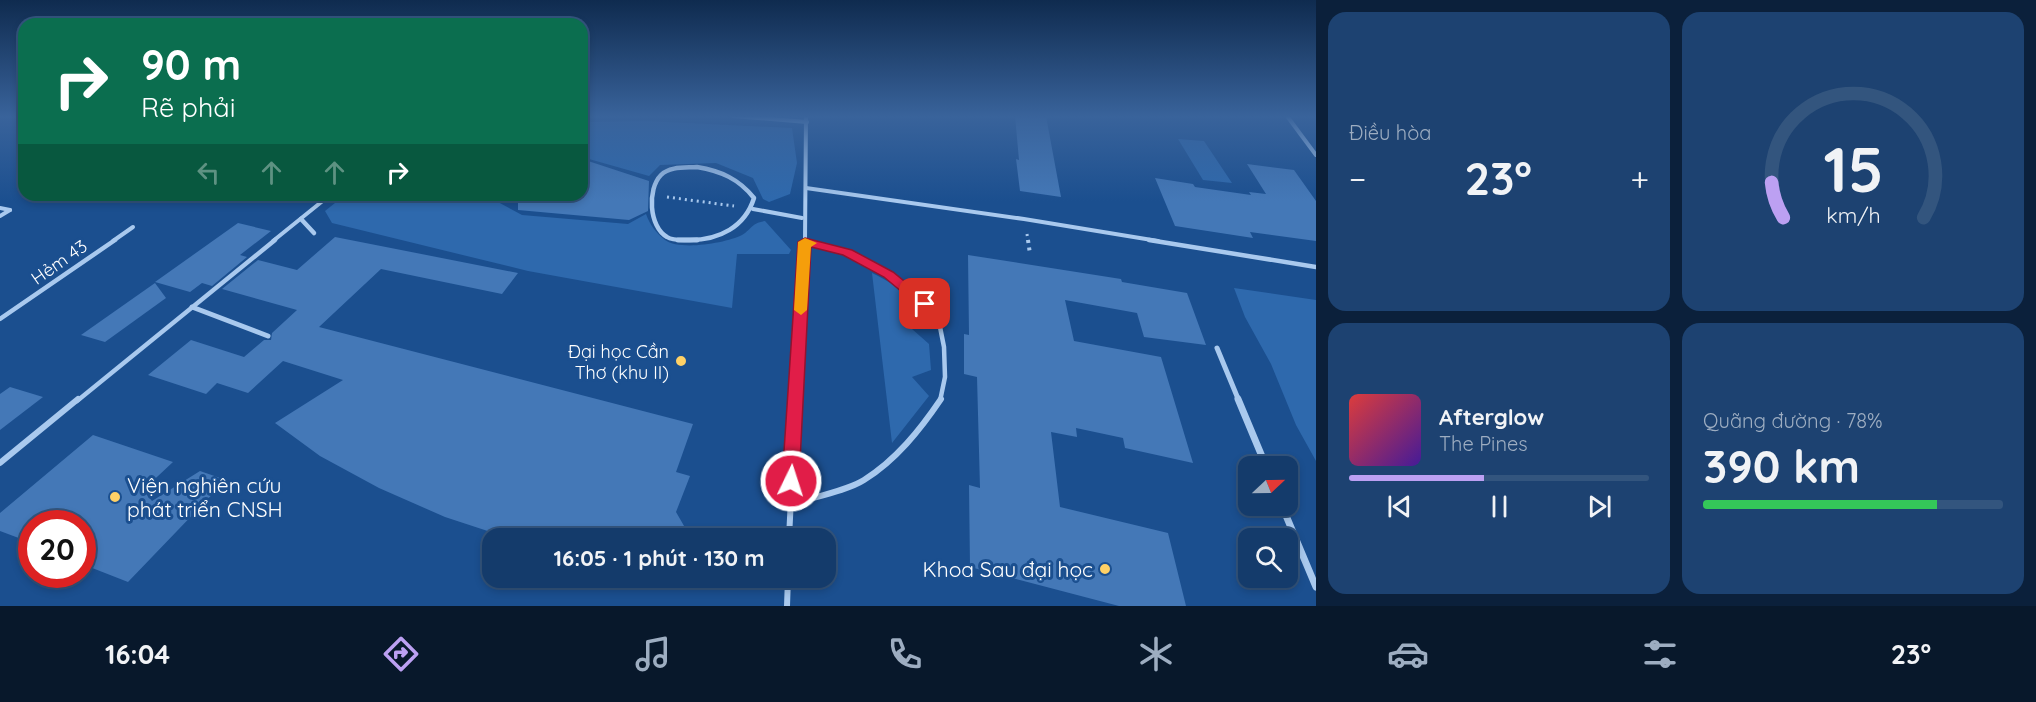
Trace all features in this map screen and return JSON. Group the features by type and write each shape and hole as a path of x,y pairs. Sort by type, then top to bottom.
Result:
{"street":[{"path":"672,169 713,169 745,186 754,198 753,209 735,228 718,236 691,241 669,239 655,225 652,209 655,195 661,176 672,169"},
{"path":"302,219 314,233"},
{"path":"192,307 268,336"},
{"path":"1217,348 1262,456"},
{"path":"1286,516 1316,587"}],"lane":[{"path":"789,528 805,242 802,218 806,188 806,144"},
{"path":"806,188 1024,219 1316,267"},
{"path":"0,463 323,201"},
{"path":"0,208 10,210 0,216"},
{"path":"753,209 802,218"},
{"name":"Hẻm 43","path":"0,319 133,227"},
{"path":"789,505 863,481 897,454 925,423 940,399 945,376 944,347 939,322 925,304 889,274 848,252 805,242"},
{"path":"787,606 788,588"}],"path":[{"path":"655,195 753,209"}],"shaded area":[{"path":"588,144 794,144 797,163 790,194 769,202 763,199 753,178 716,163 660,165 649,176 588,159"},
{"path":"1181,144 1206,144 1232,183 1203,180"},
{"path":"338,201 496,201 522,215 628,224 646,214 656,232 665,240 681,245 703,245 725,241 742,235 754,225 765,221 791,250 789,254 737,254 732,308 528,271 332,223 325,211"},
{"path":"872,273 905,294 929,324 912,329 929,344 931,370 912,377 929,396 892,443"},
{"path":"1234,288 1316,300 1316,461 1296,425 1271,364 1245,317"}],"building":[{"path":"1018,144 1051,144 1061,197 1020,191 1016,159 1019,160"},
{"path":"588,161 649,181 648,211 629,220 518,210 518,201 588,201"},
{"path":"1247,164 1294,170 1316,201 1316,241 1250,232 1253,238 1175,226 1155,178 1193,184 1195,187 1251,195 1249,192 1266,194"},
{"path":"238,223 271,231 240,255 247,257 212,286 202,283 190,292 155,282"},
{"path":"335,237 518,273 502,294 381,269 319,327 693,424 676,472 690,476 676,512 685,528 482,529 445,517 379,488 320,456 275,423 343,380 283,361 248,393 217,383 206,394 148,375 191,340 244,357 264,340 271,340 272,333 297,310 222,289 258,260 297,270"},
{"path":"968,255 1121,279 1122,282 1187,293 1206,345 1144,337 1137,313 1065,300 1074,341 1161,357 1193,463 1125,448 1123,438 1076,428 1077,437 1051,432 1060,507 1168,533 1186,606 1119,606 970,567 969,485 980,488 977,377 964,374 964,334 969,335"},
{"path":"155,283 166,298 105,342 81,335"},
{"path":"10,387 43,397 0,430 0,394"},
{"name":"Viện nghiên cứu phát triển CNSH","path":"93,435 173,462 143,490 152,501 200,471 226,480 128,582 96,569 96,510 18,510 18,538 0,531 0,513"}],"slow traffic":[{"path":"801,310 805,242 811,243"}],"place":[{"name":"Đại học Cần Thơ (khu II)","path":"681,361"},
{"name":"Viện nghiên cứu phát triển CNSH","path":"115,497"},
{"name":"Khoa Sau đại học","path":"1105,569"}],"route":[{"path":"791,481 805,242 848,252 889,274 925,304"}]}
